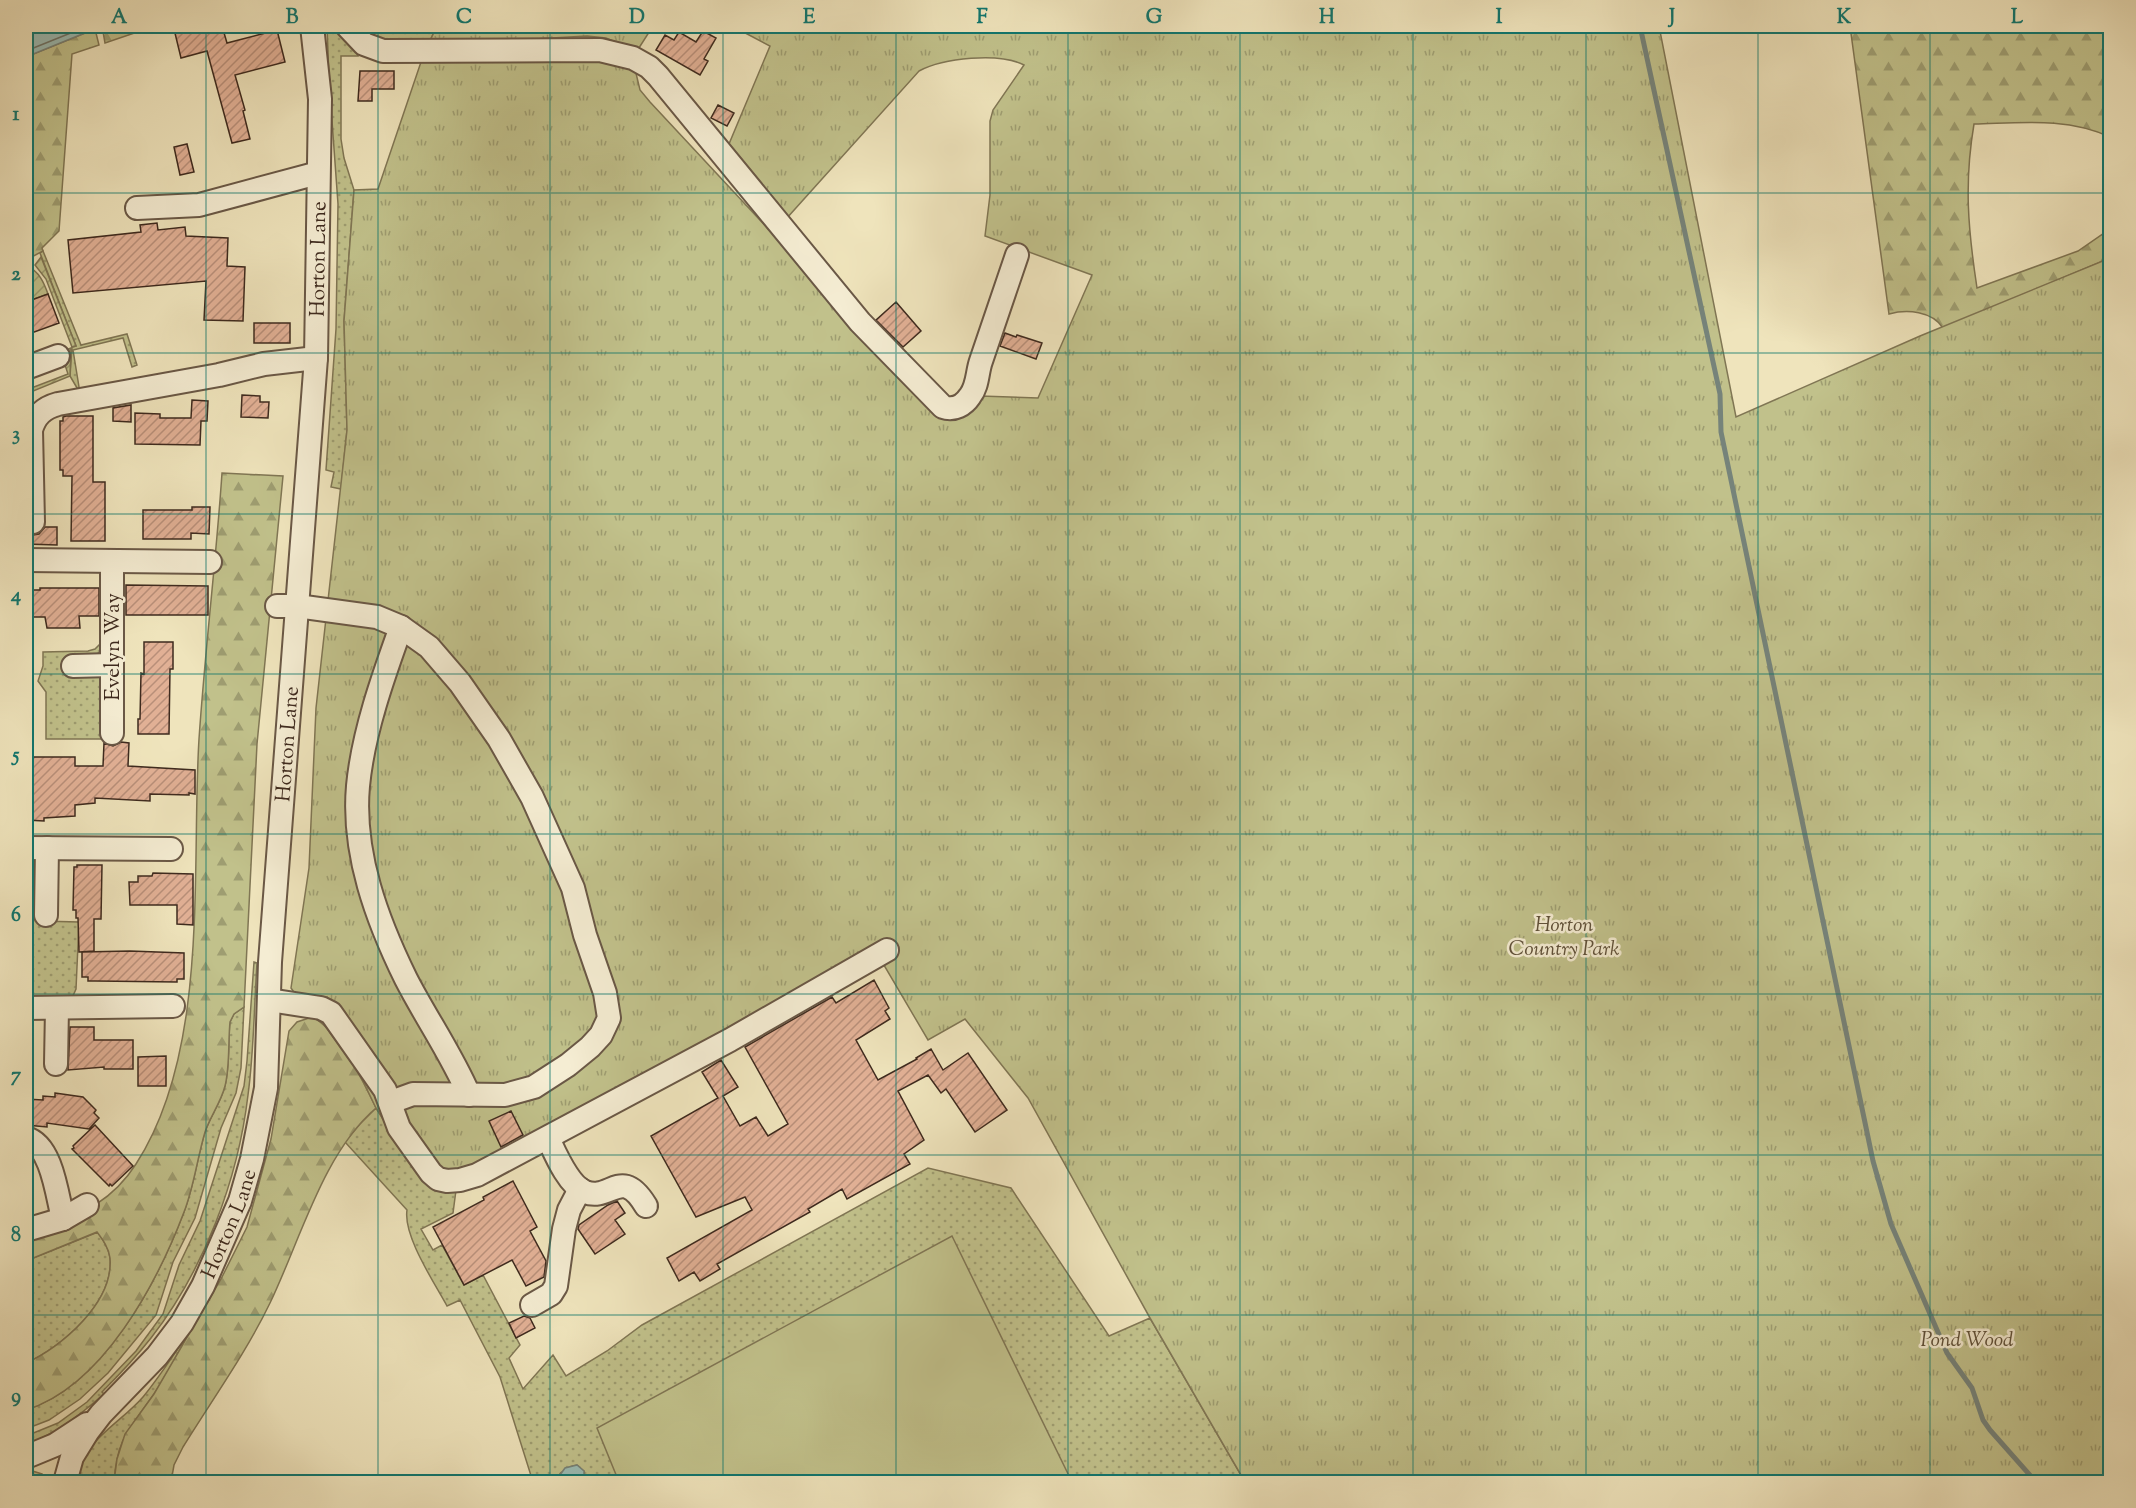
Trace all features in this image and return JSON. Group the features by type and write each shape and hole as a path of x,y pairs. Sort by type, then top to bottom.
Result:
{"street":[{"name":"Horton Lane","path":"64,1482 72,1457 101,1414 157,1356 182,1323 203,1286 240,1201 252,1159 266,1088 287,606 316,358 320,99 312,26"},
{"path":"347,26 364,44 383,51 600,50 624,54 642,62 658,76 860,322 943,407 948,409 959,406 974,390 980,365 1017,255"},
{"path":"137,208 199,205 318,173"},
{"path":"26,368 58,356"},
{"path":"33,522 31,430 34,420 44,410 58,404 219,375 264,364 316,358"},
{"path":"26,560 210,562"},
{"name":"Evelyn Way","path":"112,561 112,733"},
{"path":"287,606 377,617 401,627 429,647 460,682 499,739 532,797 573,888 609,1011 608,1023 596,1040 577,1058 543,1083 513,1094 420,1094 391,1102"},
{"path":"401,627 383,676 365,748 358,785 358,830 369,884 384,929 406,977 469,1095"},
{"path":"73,666 112,665"},
{"path":"46,915 36,848 171,849"},
{"path":"269,1000 321,1008 331,1013 386,1090 402,1133 431,1173 443,1181 460,1180 477,1176 730,1040 887,950"},
{"path":"26,1008 173,1006"},
{"path":"56,1064 57,1008"},
{"path":"548,1137 564,1169 580,1189 590,1193 632,1187 646,1206"},
{"path":"26,1138 36,1142 45,1154 63,1219"},
{"path":"532,1305 551,1294 556,1286 566,1224 571,1205 580,1189"},
{"path":"26,1230 63,1219 87,1204"},
{"name":"Horton Lane","path":"26,1458 62,1441 101,1414"},
{"path":"26,1458 47,1465 64,1482"}],"green space":[{"path":"102,26 155,26 105,43"},
{"path":"327,26 339,26 358,56 341,56 341,139 354,190 344,321 347,430 341,489 331,487 334,472 326,470 336,329 338,204"},
{"path":"361,26 437,26 428,45 375,40"},
{"path":"437,26 653,26 637,51 606,38 587,36 428,45"},
{"name":"Horton Country Park","path":"732,26 1659,26 1736,417 1920,336 2110,258 2110,1482 1245,1482 1150,1318 1028,1098 965,1019 928,1040 881,960 452,1177 390,1130 359,1073 323,1023 312,1017 291,988 309,868 316,708 347,430 344,321 354,190 378,189 422,59 496,62 601,60 635,69 640,90 650,102 934,413 980,396 1038,398 1092,275 985,236 990,195 990,121 993,110 1024,65 1000,59 971,58 929,66 919,71 786,219 729,144 770,46"},
{"path":"1850,26 2110,26 2110,137 2077,126 2060,124 2026,122 1974,124 1968,186 1969,226 1977,288 2078,251 2110,229 2110,258 1943,328 1932,318 1919,313 1889,314"},
{"path":"95,29 99,45 72,54 59,231 42,248 43,251 26,260 26,57"},
{"path":"43,251 81,345 127,334 137,365 132,367 123,338 73,350 80,393 70,376 72,347 76,346 40,253"},
{"path":"41,257 76,346 72,347 46,279 35,265"},
{"path":"26,268 38,274 48,294 26,302"},
{"path":"71,348 70,376 26,394 26,390 68,374 64,362 64,351"},
{"path":"222,473 283,476 257,744 244,1007 234,1014 230,1022 225,1086 205,1132 184,1212 159,1270 124,1329 103,1356 79,1379 54,1398 26,1410 26,1363 55,1346 83,1321 95,1306 104,1291 109,1274 110,1258 107,1247 97,1232 26,1261 26,1237 87,1210 101,1201 125,1179 136,1164 160,1118 176,1068 186,1014 192,958 199,739"},
{"path":"100,617 105,618 101,651 94,656 98,674 103,680 103,739 46,739 46,692 38,681 43,666 43,652 95,649 100,644"},
{"path":"26,856 39,860 39,921 79,922 76,989 72,998 26,999"},
{"path":"254,962 257,963 253,1046 243,1127 227,1191 202,1254 170,1312 151,1338 102,1392 104,1394 67,1423 26,1445 26,1436 58,1423 87,1402 136,1351 163,1314 179,1265 200,1221 244,1086"},
{"path":"244,1007 241,1068 236,1093 221,1128 195,1218 173,1262 156,1315 108,1373 80,1399 49,1420 26,1429 26,1410 54,1398 79,1379 103,1356 124,1329 159,1270 184,1212 205,1132 225,1086 230,1022 234,1014"},
{"path":"312,1017 321,1023 340,1044 376,1108 357,1127 327,1173 261,1322 183,1447 174,1465 171,1482 114,1482 117,1459 125,1434 154,1394 221,1279 247,1227 271,1139 289,1031 297,1022"},
{"path":"376,1108 390,1130 456,1190 453,1213 421,1229 433,1250 442,1245 464,1285 483,1275 520,1345 509,1358 523,1389 553,1355 566,1376 607,1351 642,1325 928,1168 1011,1188 1109,1336 1150,1318 1245,1482 584,1482 584,1471 577,1465 564,1470 555,1482 533,1482 500,1377 460,1300 447,1306 414,1245 407,1221 407,1210 345,1142"},
{"path":"98,1232 107,1247 110,1258 109,1274 104,1291 83,1321 69,1334 55,1346 26,1363 26,1261"},
{"path":"952,1236 1072,1482 619,1482 597,1428"},
{"path":"192,1328 159,1386 126,1434 118,1454 114,1482 77,1482 84,1456 92,1445 143,1397"},
{"path":"26,1469 42,1474 51,1482 26,1482"}],"water":[{"path":"102,26 26,57 26,27"},
{"path":"577,1465 584,1471 584,1482 555,1482 565,1468"}],"building":[{"path":"187,26 222,26 227,43 277,30 285,62 235,75 250,139 232,143 207,51 181,58 174,29"},
{"path":"703,31 716,38 704,59 708,61 700,75 656,50 665,35 674,40 679,32 696,42"},
{"path":"360,71 394,71 394,89 372,89 372,101 358,101"},
{"path":"718,105 734,113 727,126 711,118"},
{"path":"187,144 194,172 180,175 174,147"},
{"path":"157,223 158,230 185,227 186,236 228,238 227,266 245,267 243,321 204,320 206,281 73,293 68,240 141,232 140,225"},
{"path":"48,294 59,323 26,335 26,302"},
{"path":"896,302 921,331 903,347 876,320"},
{"path":"254,323 290,323 290,343 254,343"},
{"path":"1005,333 1042,343 1036,359 1000,346"},
{"path":"242,395 260,396 260,402 269,402 268,418 241,417"},
{"path":"192,400 208,401 207,421 201,421 200,445 135,444 135,413 160,414 160,418 191,418"},
{"path":"131,405 131,422 113,421 113,408"},
{"path":"66,416 93,416 93,482 105,482 105,541 71,541 72,476 63,476 63,470 60,470 60,421 63,421 63,417"},
{"path":"192,507 210,507 209,534 191,533 191,539 143,539 143,510 192,510"},
{"path":"45,527 57,527 57,545 26,544 26,533 39,534"},
{"path":"126,585 208,586 208,615 126,615"},
{"path":"40,588 99,588 99,616 79,616 80,628 47,628 45,617 33,617 33,590 40,590"},
{"path":"144,642 173,642 173,669 170,669 169,734 138,734 141,673 144,674"},
{"path":"121,742 129,743 128,766 195,770 195,794 150,794 150,801 95,798 95,803 75,805 75,816 44,818 44,821 26,820 26,757 75,757 75,766 103,766 104,743 113,746"},
{"path":"102,865 101,919 94,919 94,951 79,952 78,918 76,918 76,910 73,910 74,867"},
{"path":"153,873 193,874 193,925 177,924 177,905 130,905 129,882 138,882 138,876 152,876"},
{"path":"82,952 184,953 184,979 177,979 177,982 88,981 88,977 82,977"},
{"path":"874,980 889,1008 885,1011 890,1019 856,1040 878,1080 931,1049 943,1070 968,1053 1007,1110 975,1132 946,1089 941,1093 928,1075 898,1091 924,1140 904,1154 910,1164 847,1199 842,1189 808,1209 810,1212 717,1264 720,1269 700,1281 694,1272 679,1281 667,1258 752,1210 745,1197 696,1217 651,1136 718,1098 702,1072 721,1060 738,1087 723,1096 740,1126 756,1117 768,1136 788,1124 745,1047 832,997 836,1003"},
{"path":"70,1027 94,1027 94,1040 133,1040 133,1069 104,1069 104,1067 68,1070"},
{"path":"166,1056 166,1086 138,1086 138,1057"},
{"path":"55,1093 83,1097 96,1110 94,1113 99,1118 89,1129 47,1123 47,1127 26,1125 26,1099 43,1100 43,1096 55,1097"},
{"path":"511,1111 523,1135 501,1147 489,1121"},
{"path":"95,1125 133,1166 112,1186 110,1184 109,1186 72,1149"},
{"path":"513,1181 537,1227 530,1231 546,1261 544,1277 526,1286 512,1260 464,1285 433,1227 484,1200 483,1197"},
{"path":"617,1201 625,1213 615,1220 625,1234 595,1254 578,1229 579,1225"},
{"path":"524,1316 530,1318 535,1328 516,1338 509,1323"}],"waterway":[{"path":"1640,26 1720,394 1721,432 1873,1161 1891,1224 1947,1353 1972,1388 1983,1420 2036,1482"}],"park label":[{"name":"Pond Wood","path":"1967,1339"}]}
